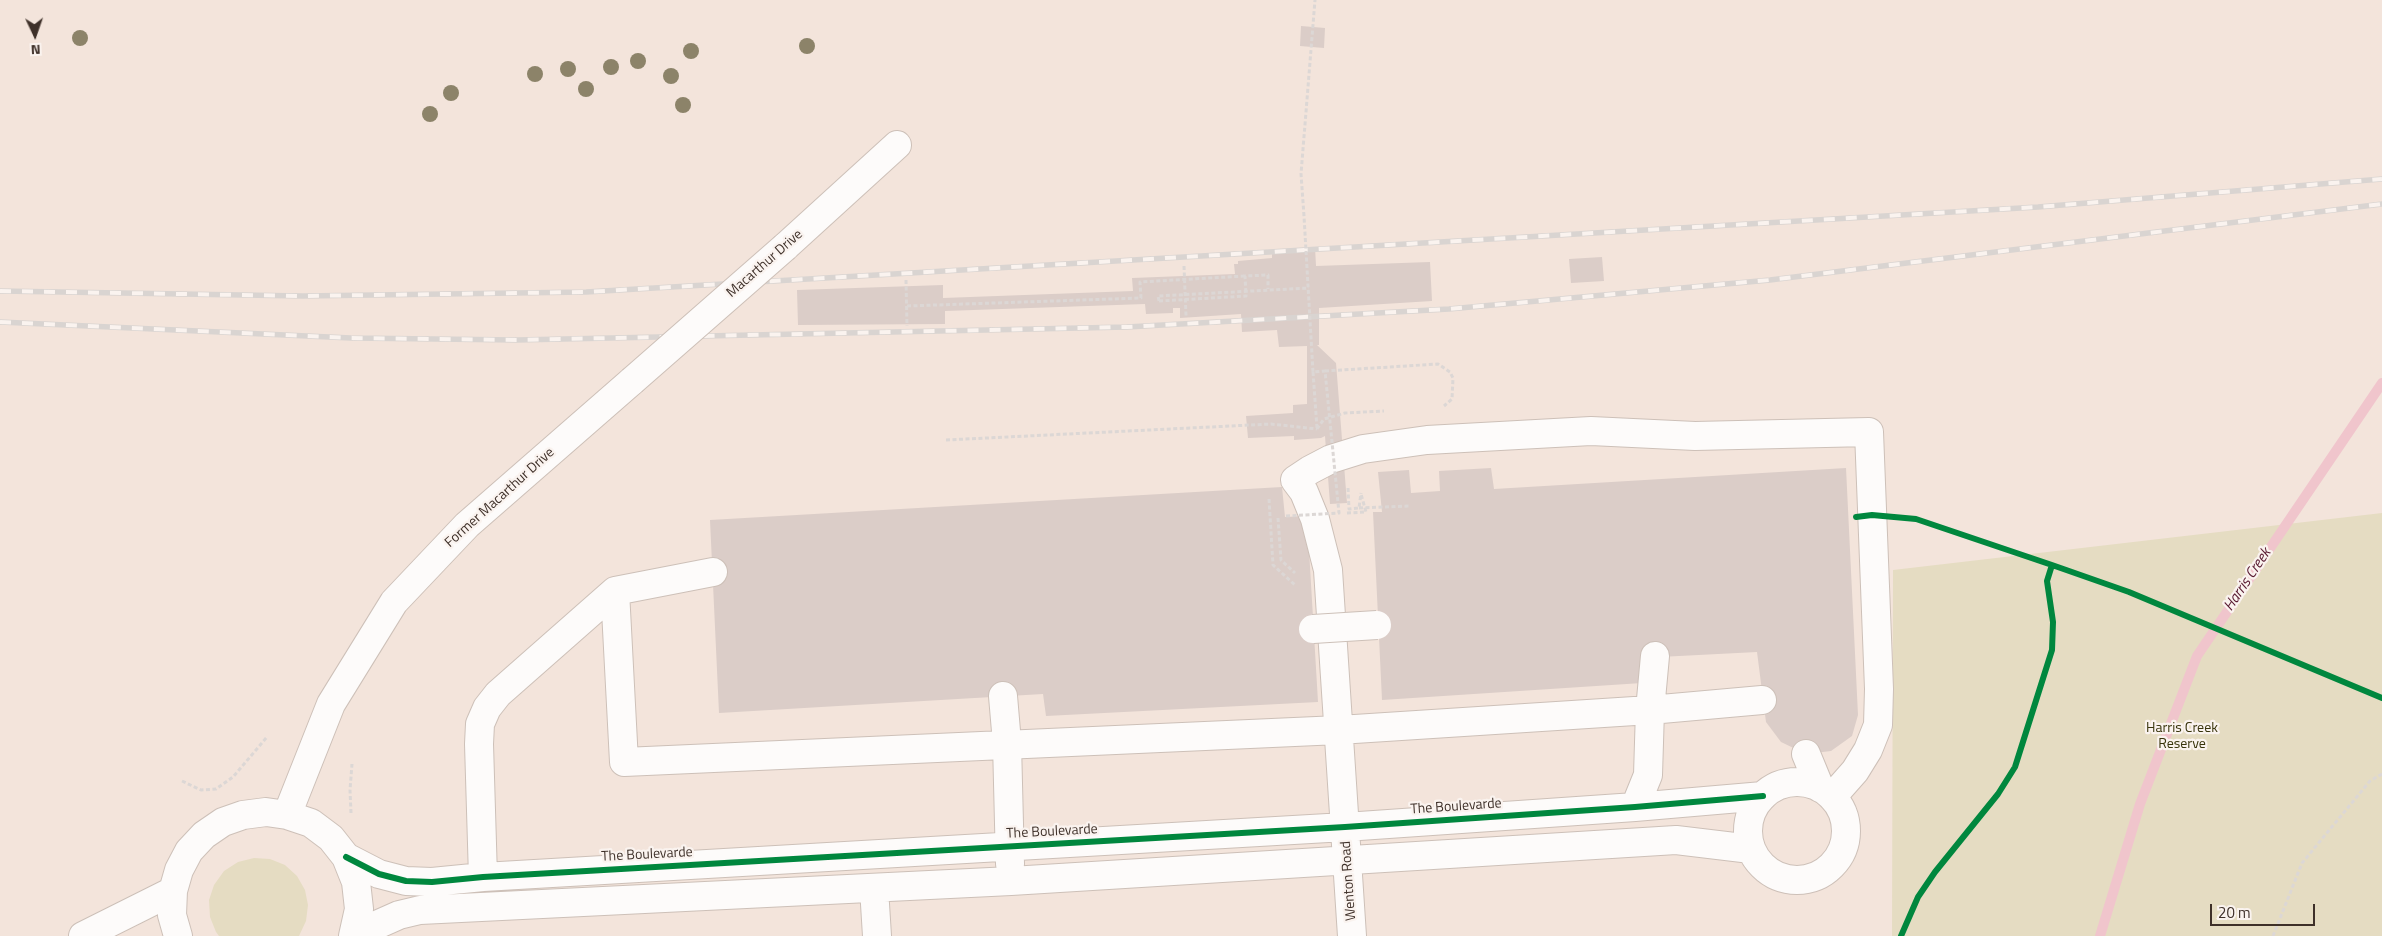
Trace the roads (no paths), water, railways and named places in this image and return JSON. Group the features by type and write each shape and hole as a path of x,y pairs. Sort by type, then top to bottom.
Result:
{"street":[{"name":"Macarthur Drive","path":"632,380 785,247 897,145"},
{"name":"Former Macarthur Drive","path":"288,814 331,704 394,602 467,525 632,380"},
{"name":"Wenton Road","path":"1352,936 1328,570 1315,519 1304,492 1295,480 1331,459 1363,449 1427,440 1591,431 1695,436 1869,432 1879,689 1878,725 1868,750 1855,771 1826,792"},
{"path":"483,877 479,744 480,724 487,708 498,694 615,591 713,572"},
{"path":"615,591 624,762 1007,743 1339,730 1650,710 1762,700"},
{"path":"1313,629 1377,625"},
{"path":"1635,807 1648,775 1650,710 1655,656"},
{"path":"1003,696 1007,743 1011,880"},
{"path":"1806,754 1826,792 1845,818 1846,834 1844,847 1828,870 1809,879 1786,879 1766,869 1751,849 1748,824 1756,804 1775,787 1790,783 1802,782 1826,792"},
{"name":"The Boulevarde","path":"346,857 379,874 406,881 432,882 483,877 1345,827 1635,807 1763,796"},
{"path":"178,936 172,915 173,891 179,870 189,851 204,835 223,822 244,814 266,812 288,814 311,823 331,838 346,857 356,882 359,909 354,936"},
{"path":"354,936 399,915 420,910 874,888 1676,840 1751,849"},
{"path":"874,888 877,936"},
{"path":"82,936 173,891"}],"waterway":[{"name":"Harris Creek","path":"2100,936 2140,804 2197,656 2382,383"}],"railway":[{"path":"0,291 303,296 586,292 2038,207 2382,179"},
{"path":"0,322 351,338 517,340 1127,327 1449,309 1770,280 2382,204"}],"park label":[{"name":"Harris Creek Reserve","path":"2182,738"}]}
